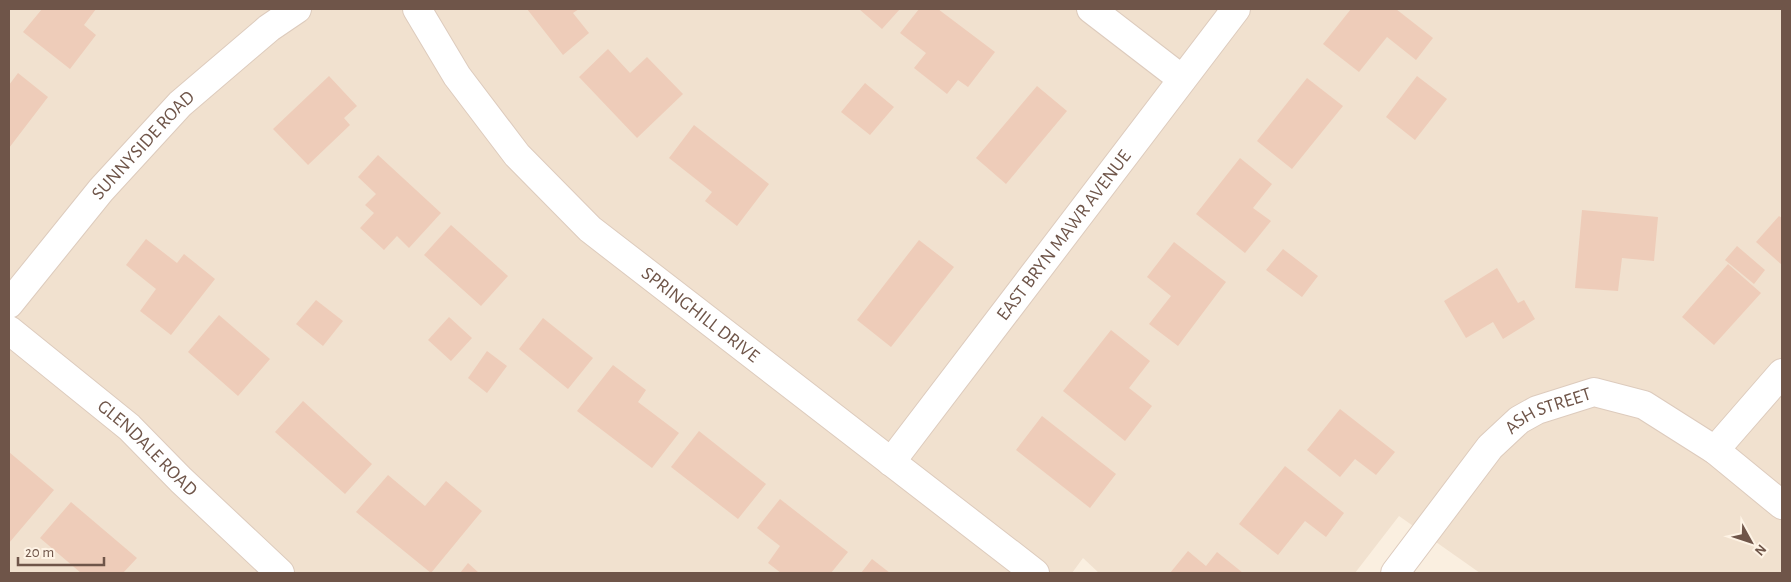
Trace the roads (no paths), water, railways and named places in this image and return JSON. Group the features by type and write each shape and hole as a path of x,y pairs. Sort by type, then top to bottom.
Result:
{"street":[{"name":"SUNNYSIDE ROAD","path":"9,304 101,190 180,104 269,28 297,9"},
{"name":"SPRINGHILL DRIVE","path":"417,9 457,76 517,155 590,229 1035,573"},
{"path":"1091,9 1182,79"},
{"name":"EAST BRYN MAWR AVENUE","path":"891,462 1236,9"},
{"name":"GLENDALE ROAD","path":"9,330 129,427 181,480 280,573"},
{"path":"1715,450 1782,373"},
{"name":"ASH STREET","path":"1395,573 1490,447 1518,420 1537,410 1594,392 1644,405 1715,450 1782,505"}]}
